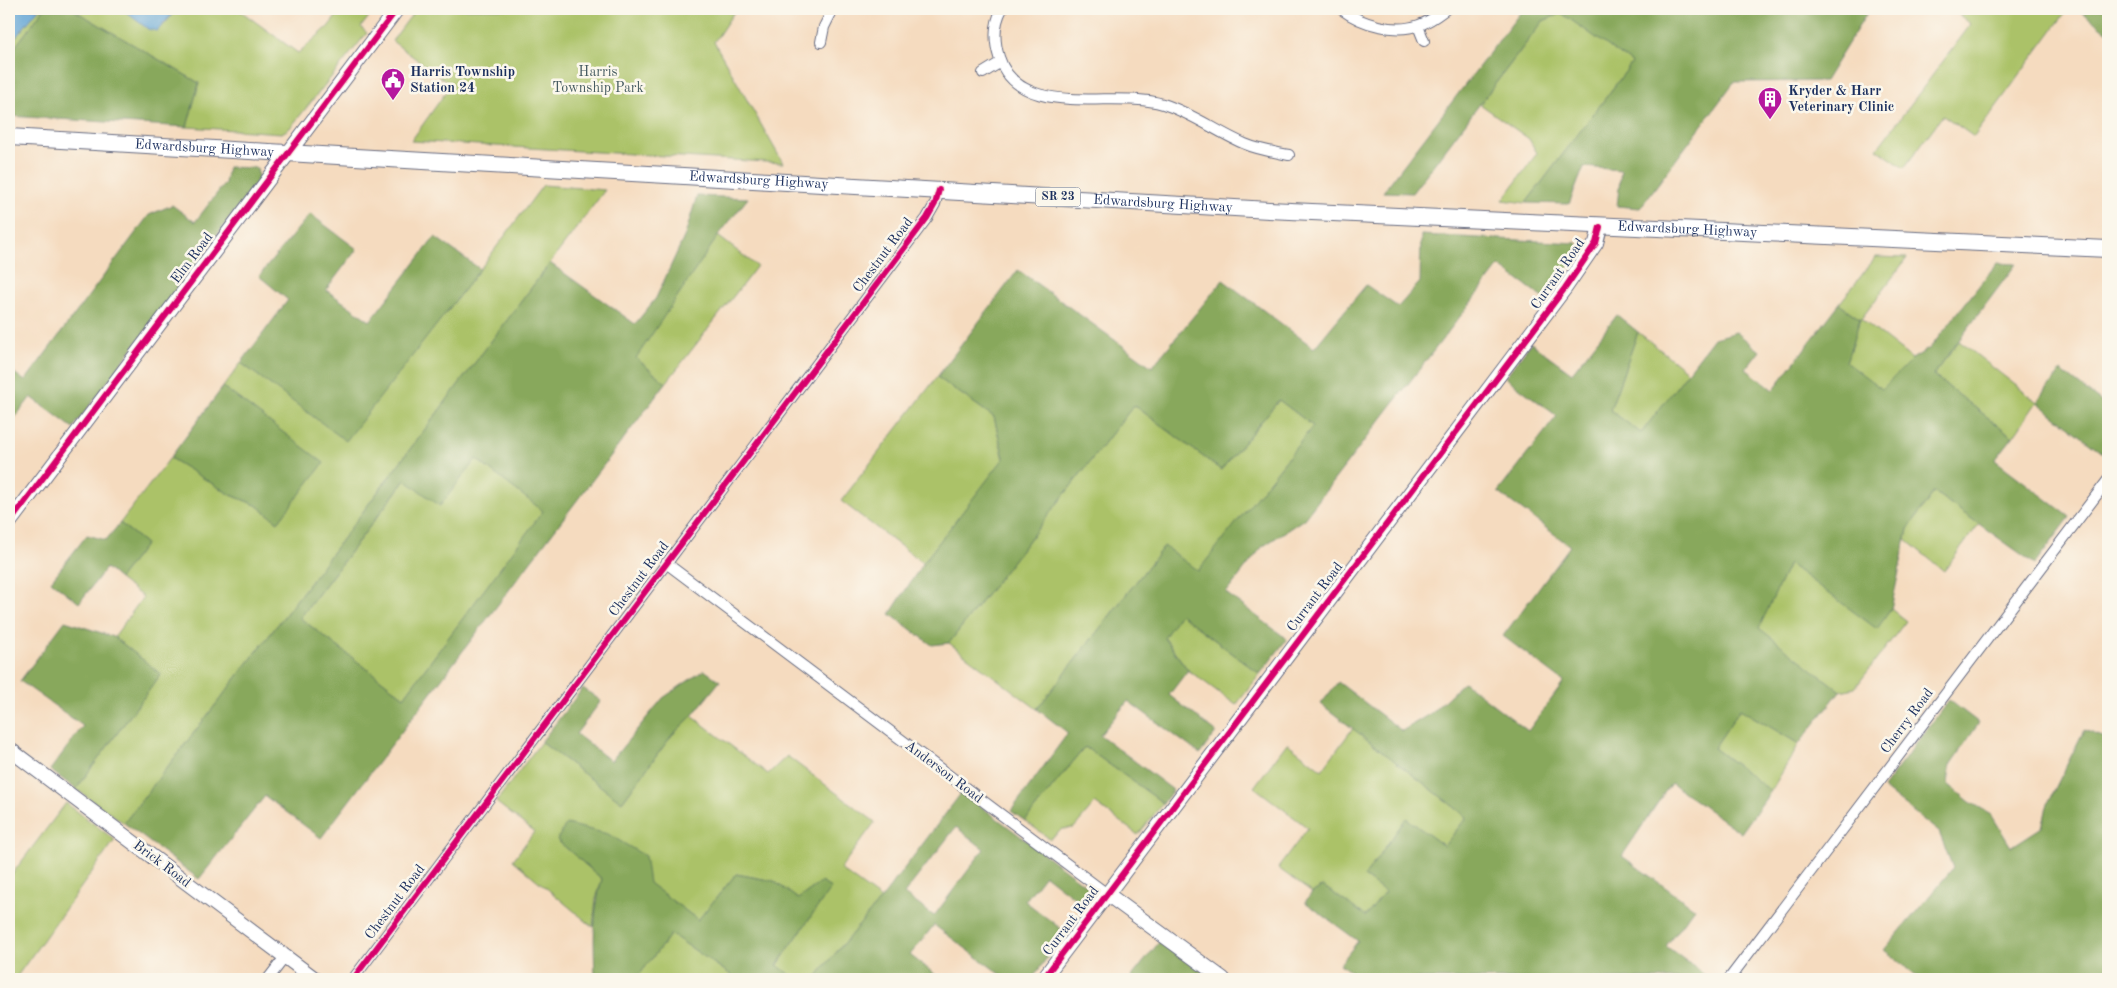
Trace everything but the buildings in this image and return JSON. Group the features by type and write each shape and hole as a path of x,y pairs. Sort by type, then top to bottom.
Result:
{"main road":[{"name":"Edwardsburg Highway","path":"9,137 288,151 1600,227 2108,249"}],"street":[{"name":"Elm Road","path":"9,522 397,9"},
{"path":"821,42 824,28 833,9"},
{"path":"1002,9 996,28 995,45 1001,62 1022,88 1037,96 1056,98 1138,98 1163,104 1184,113 1245,144 1289,155"},
{"path":"1341,9 1361,20 1377,25 1399,28 1418,26 1446,9"},
{"path":"1418,26 1424,41"},
{"path":"983,72 1001,62"},
{"name":"Chestnut Road","path":"353,979 927,218 936,204 939,190"},
{"name":"Currant Road","path":"1043,979 1565,288 1596,244 1600,227"},
{"name":"Cherry Road","path":"1729,979 2108,480"},
{"name":"Anderson Road","path":"666,563 1223,979"},
{"name":"Brick Road","path":"9,749 315,979"},
{"path":"268,979 285,957"}],"green space":[{"path":"39,9 44,9 9,55 9,45"},
{"path":"44,9 72,9 199,83 187,127 9,116 9,78 11,75 9,73 9,55"},
{"path":"72,9 122,9 148,29 164,25 177,9 238,9 298,53 328,27 342,9 370,9 371,14 361,27 367,33 290,128 282,133 187,127 199,83"},
{"name":"Harris Township Park","path":"416,9 736,9 714,42 783,163 411,141 451,85 392,41"},
{"path":"1523,9 1862,9 1867,13 1825,81 1734,82 1640,208 1617,206 1621,170 1584,167 1569,204 1526,203 1632,63 1561,13 1543,21 1412,193 1383,192"},
{"path":"1951,9 2068,9 1974,137 1943,115 1904,168 1877,149 1971,24"},
{"path":"2077,9 2108,9 2108,32"},
{"path":"1562,13 1632,63 1526,203 1503,200 1537,153 1529,139 1480,104 1543,21"},
{"path":"228,167 257,168 259,179 73,428 31,397 9,425 9,369 25,381 149,215 172,205 195,222 225,183"},
{"path":"543,185 605,190 289,610 124,823 76,789 161,674 114,637 143,597 119,579 146,544 120,523 170,458 231,495 256,505 278,522 323,463 223,387 241,363 346,440"},
{"path":"697,196 748,198 718,236 636,358 666,383 321,838 265,796 199,879 124,823 289,610 550,263 635,324 656,298 685,235","holes":["476,459 543,511 404,697 300,618 405,480 440,506"]},
{"path":"310,214 357,249 326,290 370,321 435,237 480,269 346,441 241,363 288,300 259,276"},
{"path":"1421,235 1577,243 1581,249 1545,299 1499,266 1304,519 1262,547 1226,593 1287,639 1260,674 1180,614 1164,638 1188,670 1169,695 1216,732 1200,754 1128,701 1100,735 1173,790 1163,803 1085,747 1025,821 1011,811 1068,733 1037,709 1164,546 1198,571 1313,426 1279,400 1221,470 1134,405 949,643 932,645 890,614 923,563 1004,458 994,417 937,377 1018,270 1152,367 1223,280 1314,348 1366,285 1398,307 1420,282"},
{"path":"718,236 757,266 666,383 635,358"},
{"path":"1876,257 1907,258 1861,319 1912,359 1882,390 1846,362 1860,319 1839,304"},
{"path":"1997,263 2016,264 1933,375 2013,437 1995,460 2070,517 2035,564 1934,492 1908,529 1891,609 1877,629 1789,564 1759,628 1840,691 1799,744 1740,709 1714,748 1771,791 1741,833 1671,783 1622,856 1694,908 1666,946 1710,979 1360,979 1340,964 1358,941 1305,902 1312,893 1323,886 1366,916 1385,892 1364,877 1406,818 1444,846 1467,817 1321,704 1338,682 1402,731 1431,713 1464,682 1528,731 1564,682 1503,636 1570,546 1498,492 1557,416 1505,377 1531,343 1572,373 1617,315 1638,332 1610,410 1641,433 1714,338 1736,332 1760,351 1746,369 1773,390 1839,304 1860,319 1846,362 1882,389 1912,359 1930,348"},
{"path":"1638,332 1688,372 1641,434 1610,410"},
{"path":"1959,341 2037,402 2013,437 1933,375"},
{"path":"2061,371 2108,407 2108,457 2037,402"},
{"path":"937,377 994,417 1004,459 923,563 841,501"},
{"path":"223,387 324,463 278,522 256,505 231,495 170,458"},
{"path":"1279,400 1313,426 1198,572 1164,546 1037,709 949,643 1134,405 1221,470"},
{"path":"476,459 544,511 404,697 300,618 406,479"},
{"path":"1934,492 1979,524 1944,571 1906,540 1908,529"},
{"path":"120,523 146,544 119,579 106,568 79,603 51,581 87,535 106,540"},
{"path":"1789,564 1877,628 1891,609 1906,621 1855,688 1840,691 1758,628"},
{"path":"1180,614 1260,674 1236,705 1188,670 1164,637"},
{"path":"65,621 114,637 161,674 76,789 50,770 83,726 20,681"},
{"path":"704,670 720,681 692,716 672,735 622,802 541,742 583,688 601,701 576,734 611,761 663,698"},
{"path":"1949,700 1979,723 1950,765 1948,784 1970,802 1991,814 2011,847 2042,827 2048,803 2084,730 2108,739 2108,979 1921,979 1884,950 1953,868 1939,832 1883,788"},
{"path":"1740,709 1799,744 1771,791 1714,748"},
{"path":"692,716 768,774 787,756 875,822 840,869 881,899 814,979 796,979 777,966 830,888 821,882 798,899 774,881 736,874 698,920 648,883 557,840 602,879 596,899 593,927 513,860 534,832 496,802 541,742 622,802 672,735"},
{"path":"1353,728 1467,817 1444,846 1407,819 1364,877 1385,892 1366,917 1323,886 1312,893 1278,868 1308,828 1254,787 1287,743 1322,770"},
{"path":"1085,747 1163,803 1138,835 1095,803 1074,828 1063,829 1050,839 1025,821"},
{"path":"962,792 1092,890 1092,898 1085,906 1045,875 1025,901 1065,932 1032,979 1007,979 934,925 910,955 941,979 814,979 881,899","holes":["956,827 984,849 934,916 904,894"]},
{"path":"66,803 115,840 15,979 9,979 9,878"},
{"path":"566,824 608,834 645,856 649,883 698,920 736,874 774,881 798,899 821,882 831,888 777,965 796,979 737,979 671,934 636,979 595,979 595,916 602,879 557,840"},
{"path":"671,934 737,979 636,979"},
{"path":"1160,941 1204,972 1198,979 1130,979"}],"water":[{"path":"9,9 39,9 9,45"},
{"path":"122,9 177,9 157,31 148,29"}],"cycle path":[{"path":"9,523 397,9"},
{"path":"353,979 927,218 935,204 939,190"},
{"path":"1043,979 1565,288 1596,243 1600,227"}],"place":[{"name":"Harris Township Station 24","path":"393,101"},
{"name":"Kryder & Harr Veterinary Clinic","path":"1770,120"}]}
